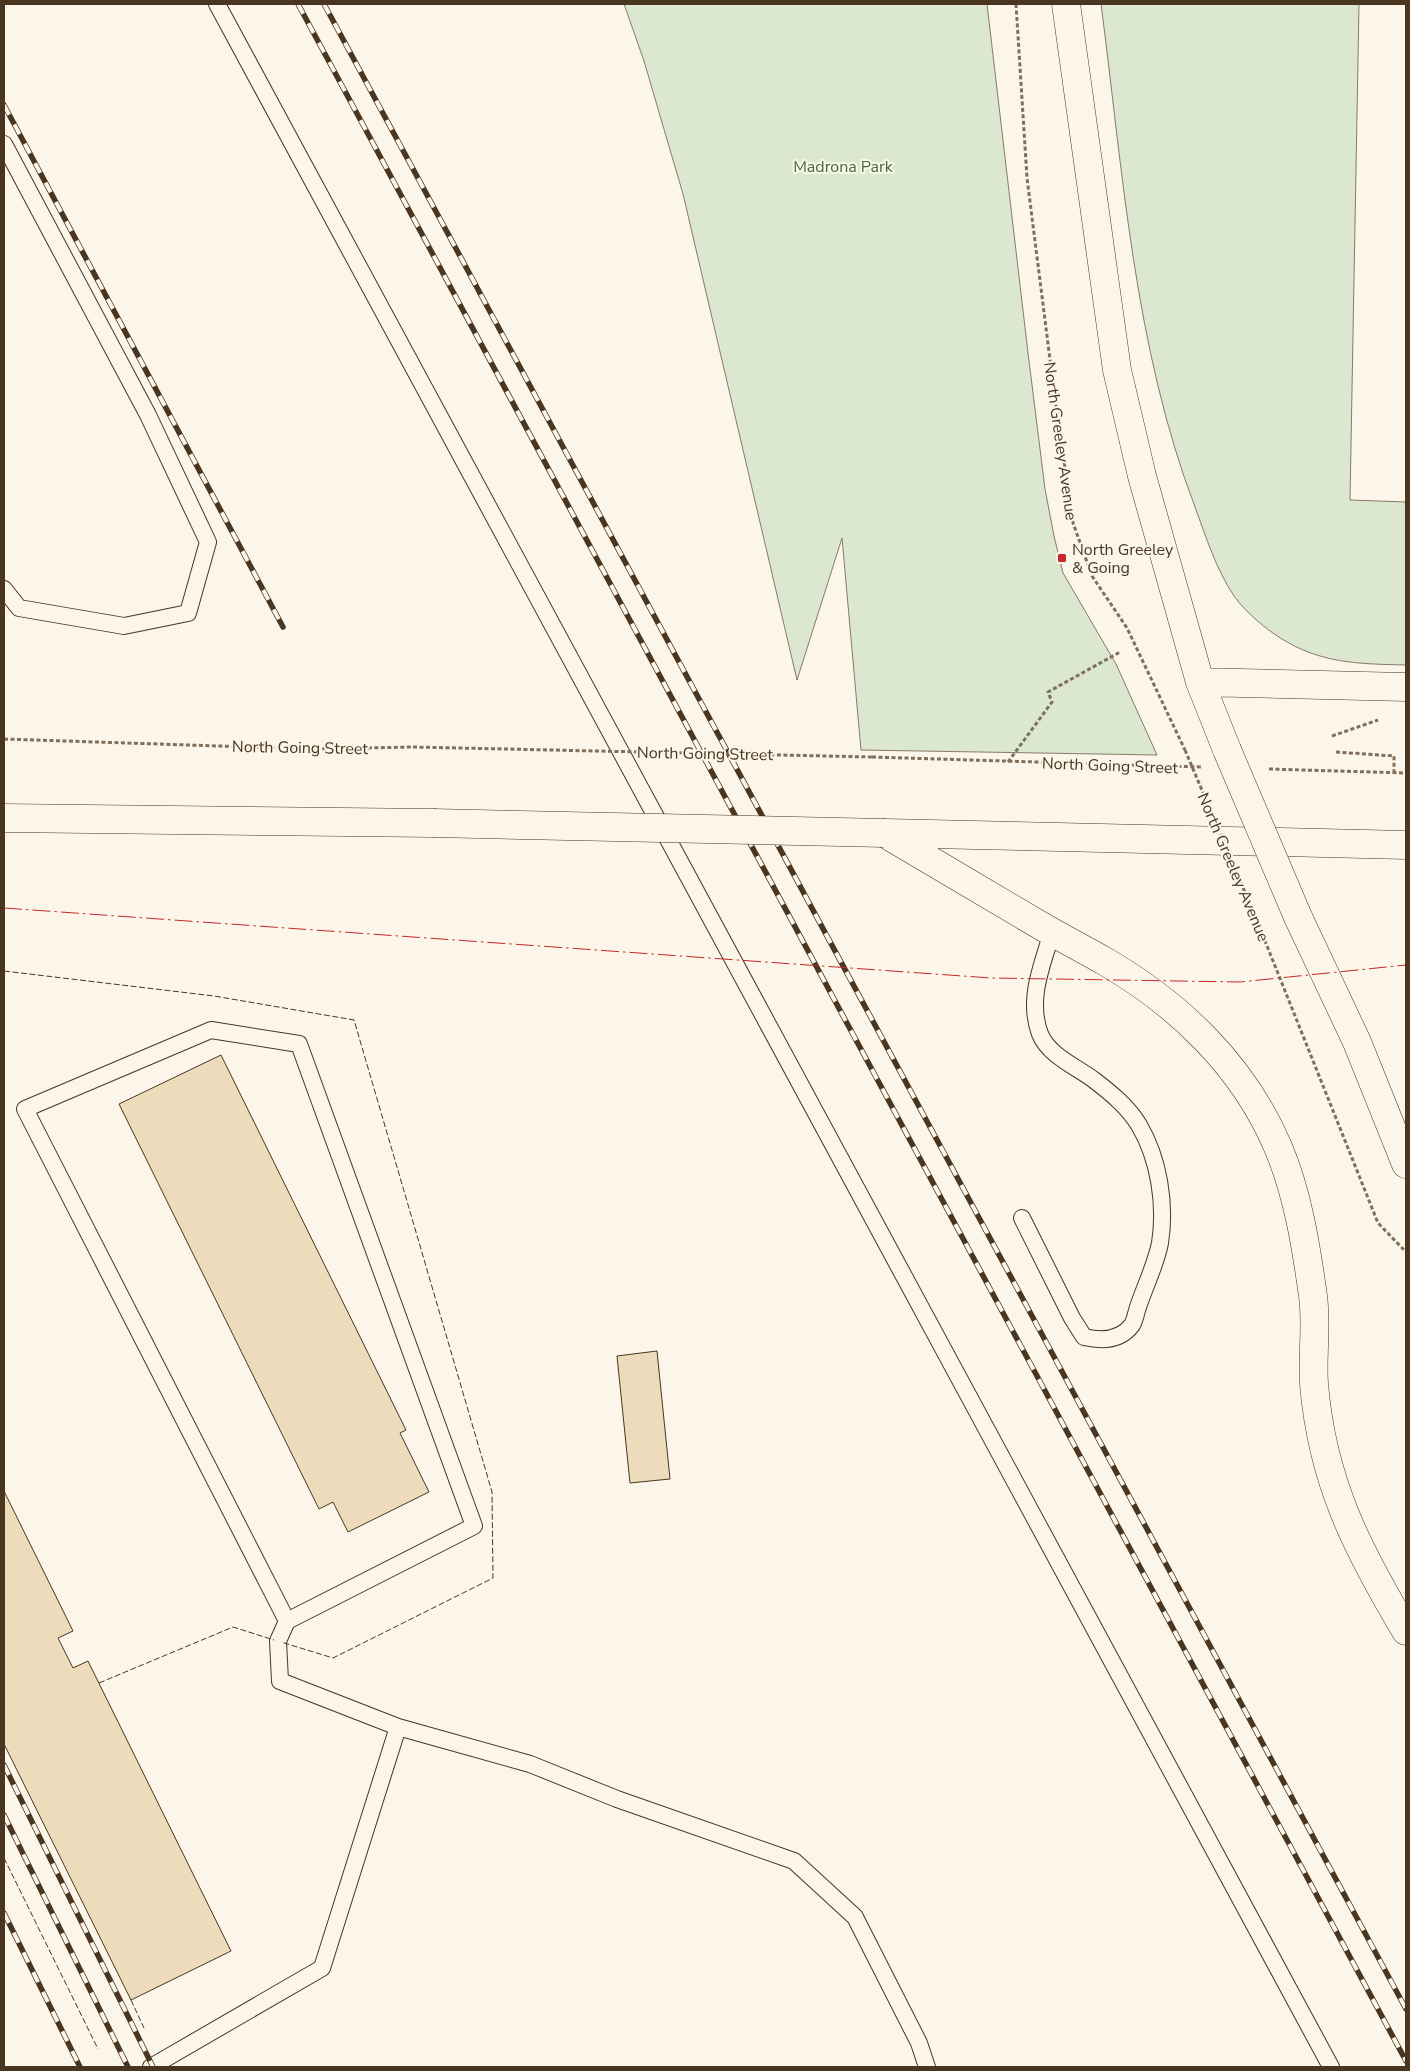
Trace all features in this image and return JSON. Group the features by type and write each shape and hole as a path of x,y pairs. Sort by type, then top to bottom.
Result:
{"main road":[{"path":"1066,4 1117,370 1142,476 1200,682 1298,917 1358,1042 1406,1164"},
{"path":"1200,682 1406,687"},
{"path":"4,818 433,823 1406,845"},
{"path":"884,833 1108,963 1168,1004 1212,1045 1238,1077 1258,1107 1278,1146 1289,1176 1305,1238 1313,1301 1314,1383 1323,1448 1341,1507 1360,1551 1406,1631"}],"lane":[{"path":"217,4 1331,2067"},
{"path":"4,144 148,415 208,542 188,613 124,626 19,608 4,589"},
{"path":"1022,1218 1072,1318 1084,1337 1100,1340 1119,1337 1132,1325 1160,1244 1162,1211 1159,1183 1152,1155 1139,1125 1121,1102 1080,1069 1054,1054 1042,1038 1034,1019 1034,992 1052,932"},
{"path":"287,1622 25,1110 211,1030 298,1044 474,1526 287,1622 278,1641 280,1681 398,1728 530,1764 617,1799 794,1860 856,1917 919,2043 927,2067"},
{"path":"152,2067 322,1968 398,1728"}],"path":[{"name":"North Greeley Avenue","path":"1016,4 1027,178 1072,523 1092,576 1128,628 1185,750 1255,916 1378,1223 1406,1252"},
{"path":"1008,762 1052,702 1048,692 1120,652"},
{"path":"1332,736 1372,721 1382,720"},
{"name":"North Going Street","path":"4,739 312,749 413,747 872,757 1206,767"},
{"path":"1336,752 1394,756 1394,772"},
{"path":"1266,769 1406,773"}],"green space":[{"name":"Madrona Park","path":"624,4 987,4 1045,489 1054,536 1063,573 1116,664 1157,755 861,750 842,538 797,680 683,194 644,61"},
{"path":"1101,4 1359,4 1350,500 1406,502 1406,665 1346,662 1317,655 1289,643 1251,616 1234,596 1217,564 1207,541 1174,446 1144,322 1124,195"}],"building":[{"path":"221,1055 406,1430 400,1433 429,1492 348,1532 333,1502 319,1509 119,1104"},
{"path":"657,1351 670,1479 630,1483 617,1356"},
{"path":"4,1491 73,1631 58,1638 73,1668 88,1661 231,1951 131,2000 4,1744"}],"railway":[{"path":"298,4 1406,2061"},
{"path":"324,4 1406,2009"},
{"path":"4,105 283,627"},
{"path":"4,1765 153,2067"},
{"path":"4,1815 128,2067"},
{"path":"4,1913 80,2067"}],"fence":[{"path":"4,971 214,996 354,1020 492,1492 493,1578 333,1658 281,1642"},
{"path":"99,1683 233,1627 274,1640"},
{"path":"4,1858 98,2049"},
{"path":"131,2000 144,2028"}],"power":[{"path":"4,908 991,978 1240,982 1406,965"}],"place":[{"name":"North Greeley & Going","path":"1062,558"}]}
